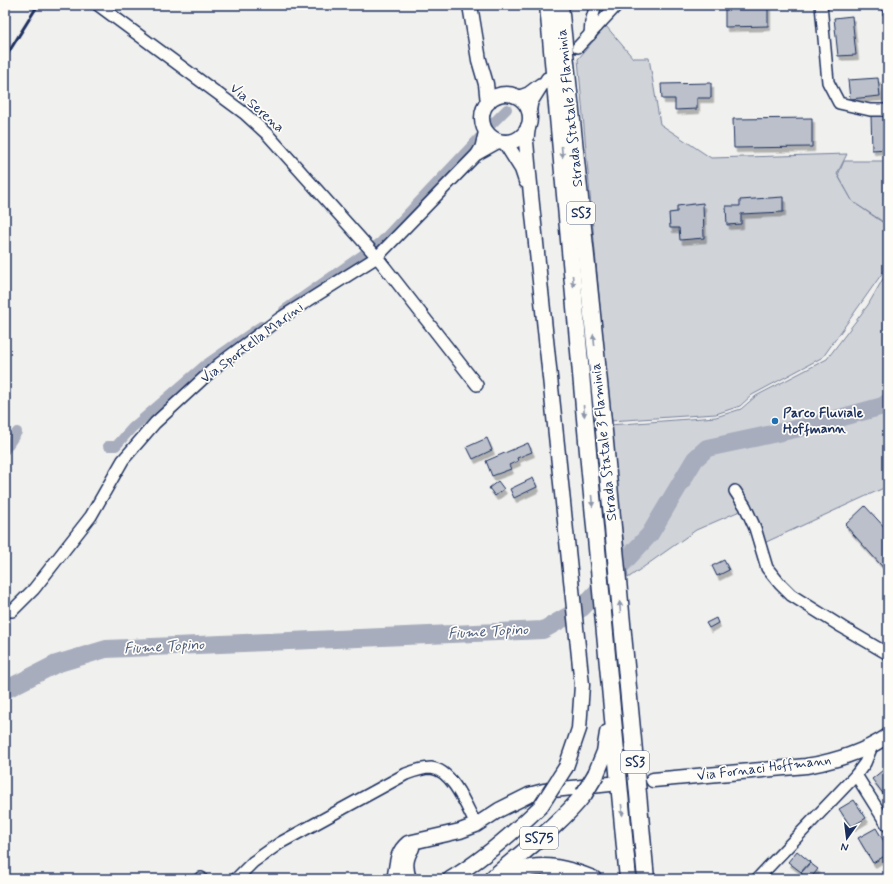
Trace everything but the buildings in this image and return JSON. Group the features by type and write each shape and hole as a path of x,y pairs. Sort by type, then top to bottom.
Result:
{"highway":[{"name":"Strada Statale 3 Flaminia","path":"548,5 606,653 628,879"},
{"name":"Strada Statale 3 Flaminia","path":"560,5 646,879"},
{"path":"624,652 631,683 654,879"},
{"name":"SS75","path":"492,879 575,806 596,774 605,752 608,739 605,687 606,653"},
{"name":"SS75","path":"499,879 521,870 536,867 573,871 593,879"}],"main road":[{"path":"470,5 479,60 486,84 488,103"},
{"path":"450,879 463,871 519,827 541,806 566,767 579,729 582,685 526,142 530,113 523,101 498,86 479,60"},
{"path":"514,96 498,96 488,103 484,109 483,123 489,135 503,141 522,169 531,195"},
{"name":"Via Sportella Marini","path":"503,141 512,141 519,138 524,134 528,127"},
{"name":"Via Fornaci Hoffmann","path":"653,780 806,766 829,762 846,757 872,746 888,736"},
{"path":"394,879 397,858 401,849 408,843 460,831 476,825 498,810 529,795 544,791 610,784"},
{"path":"409,879 406,862 408,854 421,840"}],"street":[{"name":"Via Serena","path":"98,5 244,113 268,135 376,256 477,385"},
{"path":"590,35 591,22 596,5"},
{"path":"578,47 617,5"},
{"path":"820,5 828,82 839,103 870,110 888,110"},
{"path":"514,96 528,93 546,78 532,102 530,113"},
{"path":"476,155 481,146 486,130"},
{"name":"Via Sportella Marini","path":"5,611 12,611 34,589 91,516 123,460 155,423 225,360 279,319 376,256 476,155 503,141"},
{"path":"735,491 745,506 755,528 768,568 780,584 791,595 888,654"},
{"path":"757,879 856,775 865,763 872,746"},
{"path":"236,879 253,862 280,843 406,774 421,769 432,768 441,771 454,783 476,825"},
{"path":"856,775 888,826"}],"shaded area":[{"path":"606,26 633,58 649,58 660,124 711,158 847,154 837,174 853,202 888,226 888,265 823,357 752,395 740,406 716,414 610,421 578,59"},
{"path":"844,161 888,161 888,225 853,202 838,175"},
{"name":"Parco Fluviale Hoffmann","path":"888,270 888,486 764,543 749,507 696,530 628,578 609,425 716,417 741,409 756,396 827,359 868,305"}],"waterway":[{"path":"490,126 507,109"},
{"path":"284,310 381,242 480,137"},
{"path":"108,446 116,446 132,428 205,365 261,326"},
{"name":"Fiume Topino","path":"5,690 56,664 106,649 543,630 582,608 650,534 695,459 707,448 814,425 883,406 888,402"},
{"path":"5,450 17,432"}],"railway":[{"path":"5,58 38,5"}],"place":[{"name":"Parco Fluviale Hoffmann","path":"775,421"}]}
